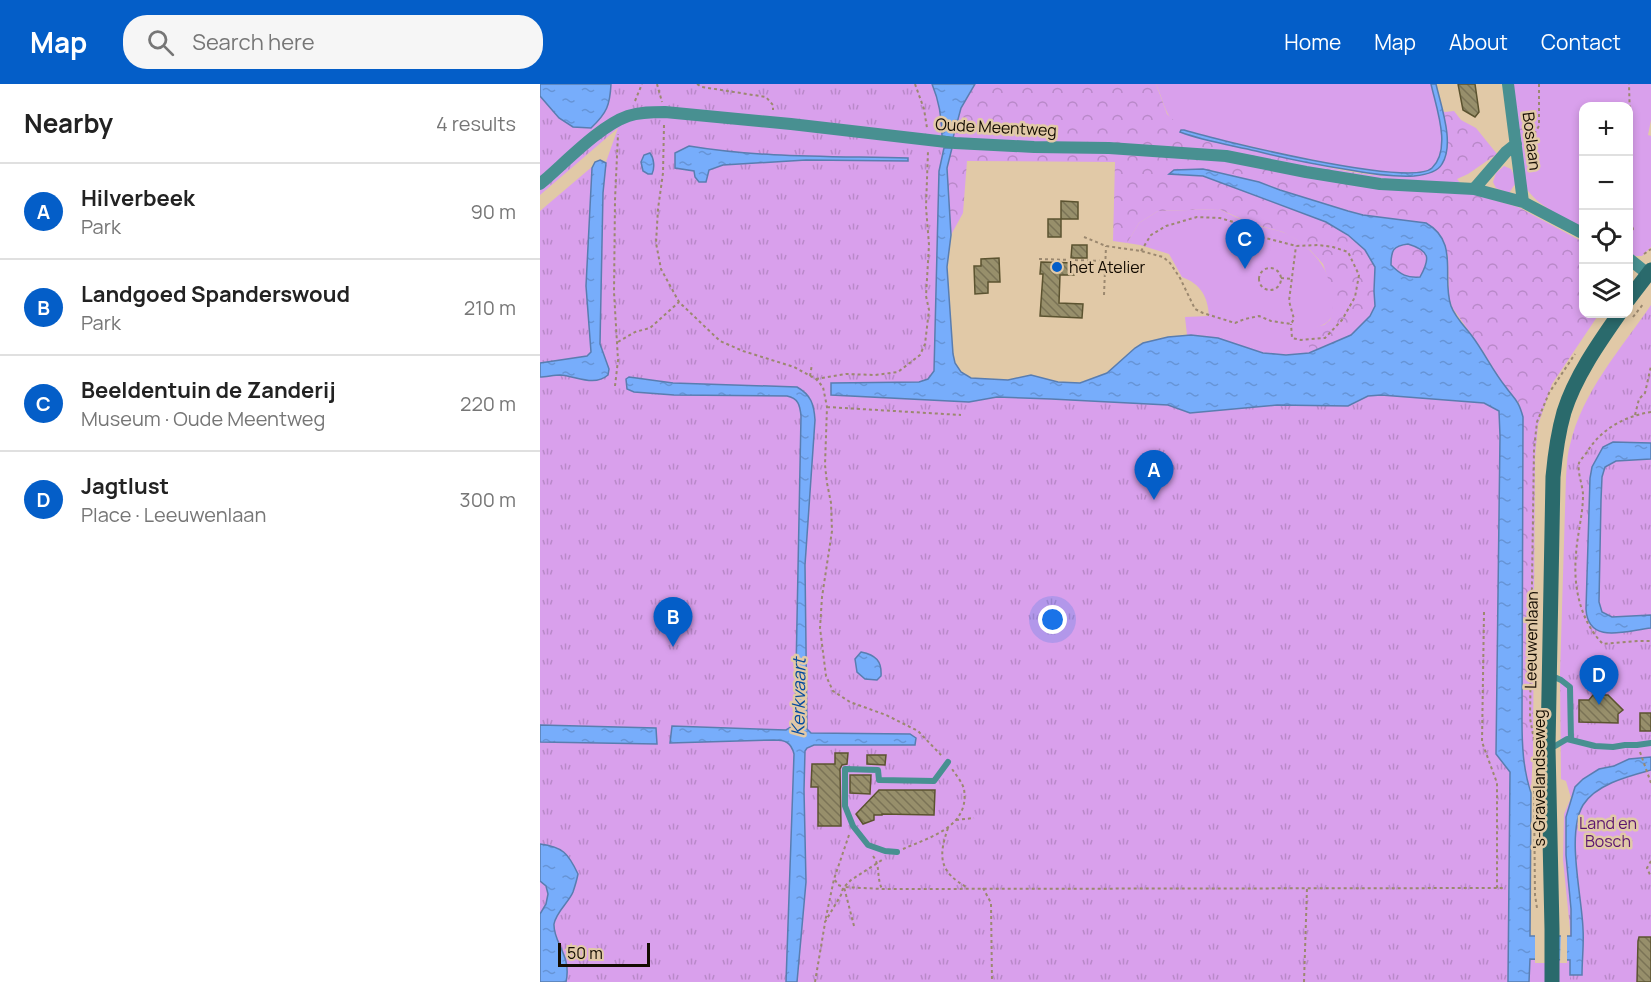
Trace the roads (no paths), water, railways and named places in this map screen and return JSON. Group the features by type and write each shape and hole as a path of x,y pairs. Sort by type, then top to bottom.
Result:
{"street":[{"name":"Boslaan","path":"1508,84 1520,147 1523,202"},
{"name":"Oude Meentweg","path":"540,184 602,129 634,114 665,112 955,143 1109,148 1226,156 1380,184 1474,189 1523,202 1579,231"},
{"path":"1474,189 1506,152 1520,147"},
{"path":"1633,261 1650,272 1633,295"},
{"name":"Leeuwenlaan","path":"1552,982 1548,676 1553,477 1557,441 1564,411 1573,389 1583,370 1624,318"}],"lane":[{"path":"1548,676 1558,678 1570,687 1571,740"},
{"path":"1548,747 1567,739 1595,746 1613,747 1651,743"},
{"path":"897,852 885,851 868,845 853,826 845,806 845,769 878,770 879,780 934,781 948,762"}],"water":[{"path":"540,84 611,84 610,98 601,118 591,128 573,127 559,118 540,96"},
{"path":"932,84 975,84 961,108 953,138 942,136 940,109"},
{"path":"1431,84 1436,84 1446,125 1447,146 1446,156 1440,167 1422,175 1382,175 1326,166 1217,143 1180,132 1184,130 1312,160 1389,172 1417,173 1432,168 1441,150 1441,128"},
{"path":"689,146 771,155 908,158 908,161 806,160 723,165 709,170 706,182 699,182 694,171 675,168 675,153"},
{"path":"944,148 952,148 947,168 951,235 947,267 953,354 955,363 961,372 971,378 1008,380 1031,375 1058,382 1080,383 1107,373 1143,343 1168,337 1191,335 1218,338 1263,353 1286,355 1309,353 1351,335 1370,316 1375,306 1375,267 1365,250 1348,235 1326,222 1203,176 1169,174 1174,170 1203,169 1259,182 1363,215 1426,223 1436,231 1443,240 1446,250 1448,295 1451,306 1516,400 1523,417 1522,729 1525,766 1531,793 1530,936 1571,936 1566,817 1575,787 1599,769 1614,766 1629,759 1651,757 1651,770 1604,786 1583,805 1578,817 1575,848 1583,929 1582,975 1570,975 1570,960 1530,959 1529,982 1508,982 1510,772 1496,754 1499,411 1484,403 1381,395 1368,396 1348,406 1277,405 1190,413 1168,405 1051,399 997,397 969,402 831,395 831,383 919,382 928,379 934,371 939,171","holes":["1408,244 1425,253 1427,260 1420,277 1404,275 1391,265 1392,252 1396,248"]},
{"path":"650,153 654,169 652,174 648,174 643,171 641,162 644,155"},
{"path":"600,160 606,163 603,193 600,344 609,369 608,375 591,381 560,375 540,377 540,363 587,356 591,352 586,286 592,168 595,162"},
{"name":"Kerkvaart","path":"629,377 673,383 797,387 809,397 813,405 815,420 805,565 807,729 811,733 910,734 916,738 915,745 814,745 805,751 806,882 797,982 786,982 794,754 791,747 784,741 778,740 670,743 672,726 786,730 795,722 800,409 796,400 787,396 674,395 634,392 627,389 626,379"},
{"path":"1613,442 1651,443 1651,459 1616,461 1605,467 1602,477 1599,602 1602,612 1612,617 1651,615 1651,628 1621,633 1601,632 1594,628 1588,621 1586,609 1590,478 1592,467 1603,447"},
{"path":"861,652 871,655 879,663 881,676 877,680 865,679 857,672 855,659"},
{"path":"540,725 656,728 657,744 540,742"},
{"path":"540,844 564,852 578,874 573,892 557,915 554,924 554,931 567,964 566,982 540,982 540,914 546,904 548,894 546,886 540,881"}],"place":[{"name":"het Atelier","path":"1057,267"},
{"name":"Beeldentuin de Zanderij","path":"1245,269"},
{"name":"Hilverbeek","path":"1154,500"},
{"name":"Landgoed Spanderswoud","path":"673,647"},
{"name":"Jagtlust","path":"1599,705"}],"park label":[{"name":"Land en Bosch","path":"1608,832"}]}
